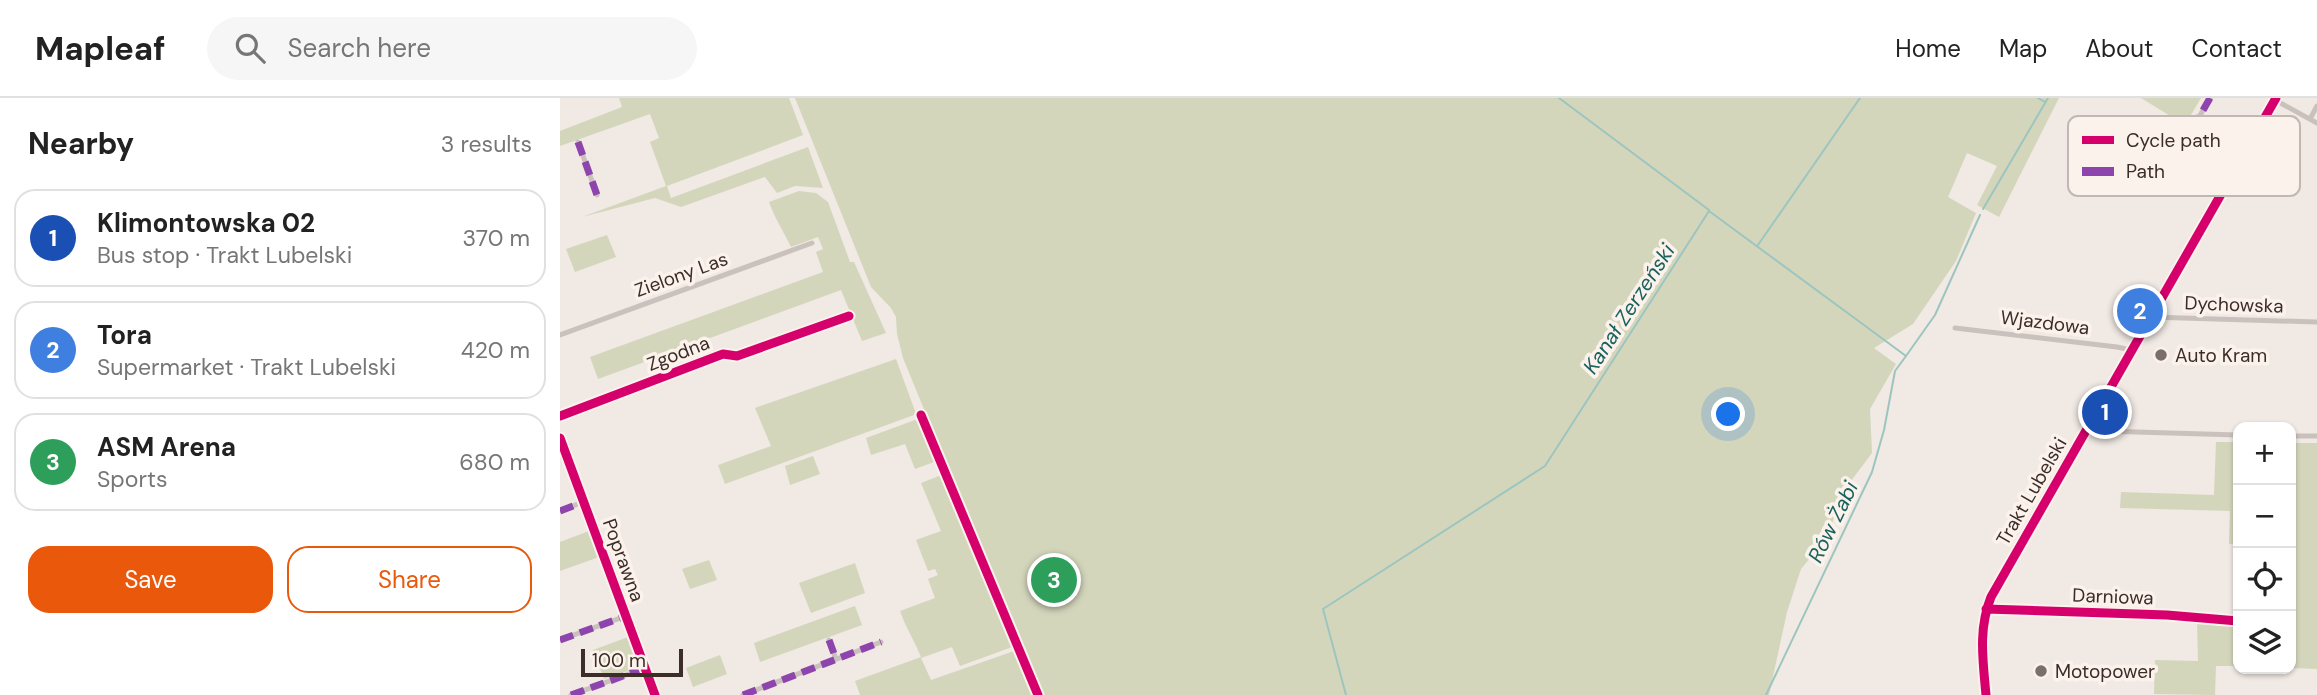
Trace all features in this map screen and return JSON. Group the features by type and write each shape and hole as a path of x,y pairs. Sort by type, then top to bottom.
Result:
{"street":[{"path":"2199,116 2210,98"},
{"path":"2275,99 2317,123"},
{"name":"Trakt Lubelski","path":"2265,116 2275,99"},
{"path":"2310,119 2317,106"},
{"path":"578,142 597,195"},
{"name":"Trakt Lubelski","path":"1986,695 1982,636 1986,609 1995,589 2219,196"},
{"name":"Zielony Las","path":"560,335 812,243"},
{"name":"Zgodna","path":"560,416 723,355 737,356 849,316"},
{"name":"Dychowska","path":"2150,317 2317,322"},
{"name":"Wjazdowa","path":"1955,328 2118,346 2131,350"},
{"path":"921,415 1038,695"},
{"path":"2088,426 2102,431 2233,435"},
{"path":"2296,436 2317,436"},
{"name":"Poprawna","path":"560,438 655,695"},
{"path":"560,511 583,502"},
{"name":"Darniowa","path":"1986,609 2167,615 2233,621"},
{"path":"560,640 626,616"},
{"path":"829,639 836,659"},
{"path":"743,695 881,642"},
{"path":"571,695 645,668"}],"green space":[{"path":"619,98 789,98 803,135 667,186 671,198 808,147 823,188 795,186 777,193 765,177 681,207 655,198 582,217 666,186 650,142 659,138 650,114 560,146 560,131 622,107"},
{"path":"795,98 2059,98 1999,217 1977,205 1997,166 1967,153 1948,197 1976,213 1956,261 1913,324 1874,348 1896,364 1870,409 1872,453 1848,485 1825,540 1801,569 1787,612 1769,695 1041,695 903,358 896,317 871,287"},
{"path":"2141,98 2201,98 2190,116 2170,116"},
{"path":"799,191 816,193 828,202 850,262 854,262 886,333 862,341 841,290 598,379 590,357 823,272 816,252 823,249 818,237 791,247 769,202"},
{"path":"607,235 616,257 575,272 566,249"},
{"path":"896,359 915,411 914,415 725,484 718,465 771,446 755,408"},
{"path":"915,420 922,424 936,457 934,462 915,469 905,444 871,455 866,438"},
{"path":"2216,442 2233,442 2233,544 2229,544 2230,511 2120,508 2121,492 2214,495"},
{"path":"2296,443 2317,443 2317,669 2296,668"},
{"path":"813,456 820,474 790,485 785,466"},
{"path":"944,474 1015,646 960,666 952,647 921,658 931,680 1017,650 1035,695 860,695 855,681 921,657 900,611 935,598 928,579 938,575 935,569 928,571 916,540 941,531 921,483"},
{"path":"589,531 599,557 560,571 560,542"},
{"path":"709,560 717,580 690,589 682,569"},
{"path":"855,563 865,593 811,613 799,583"},
{"path":"855,606 862,625 760,662 754,643"},
{"path":"2205,613 2233,614 2233,666 2216,666 2215,695 2154,694 2155,660 2198,661 2197,621 2205,621"},
{"path":"628,637 640,667 604,679 593,650"},
{"path":"720,655 727,674 693,687 686,668"}],"waterway":[{"path":"1559,98 1709,210"},
{"path":"1758,245 1860,98"},
{"path":"2038,98 2045,102"},
{"name":"Kanał Zerzeński","path":"1983,209 2048,98"},
{"name":"Kanał Zerzeński","path":"1346,695 1323,609 1545,466 1709,211 1906,356 1935,315 1980,215"},
{"name":"Rów Żabi","path":"1766,695 1872,472 1884,430 1895,371 1906,356"}],"marked path":[{"path":"2200,116 2210,98"},
{"path":"578,142 597,195"},
{"path":"560,511 583,502"},
{"path":"560,640 626,616"},
{"path":"829,640 836,659"},
{"path":"743,695 881,642"},
{"path":"571,695 645,668"}],"cycle path":[{"path":"2266,116 2276,98"},
{"path":"1986,695 1983,633 1991,597 2220,196"},
{"path":"560,416 723,354 737,356 849,316"},
{"path":"921,415 1038,695"},
{"path":"560,438 655,695"},
{"path":"1986,609 2167,615 2233,621"}],"place":[{"name":"Tora","path":"2140,311"},
{"name":"Auto Kram","path":"2161,355"},
{"name":"Klimontowska 02","path":"2105,412"},
{"name":"ASM Arena","path":"1054,580"},
{"name":"Motopower","path":"2041,671"}]}
